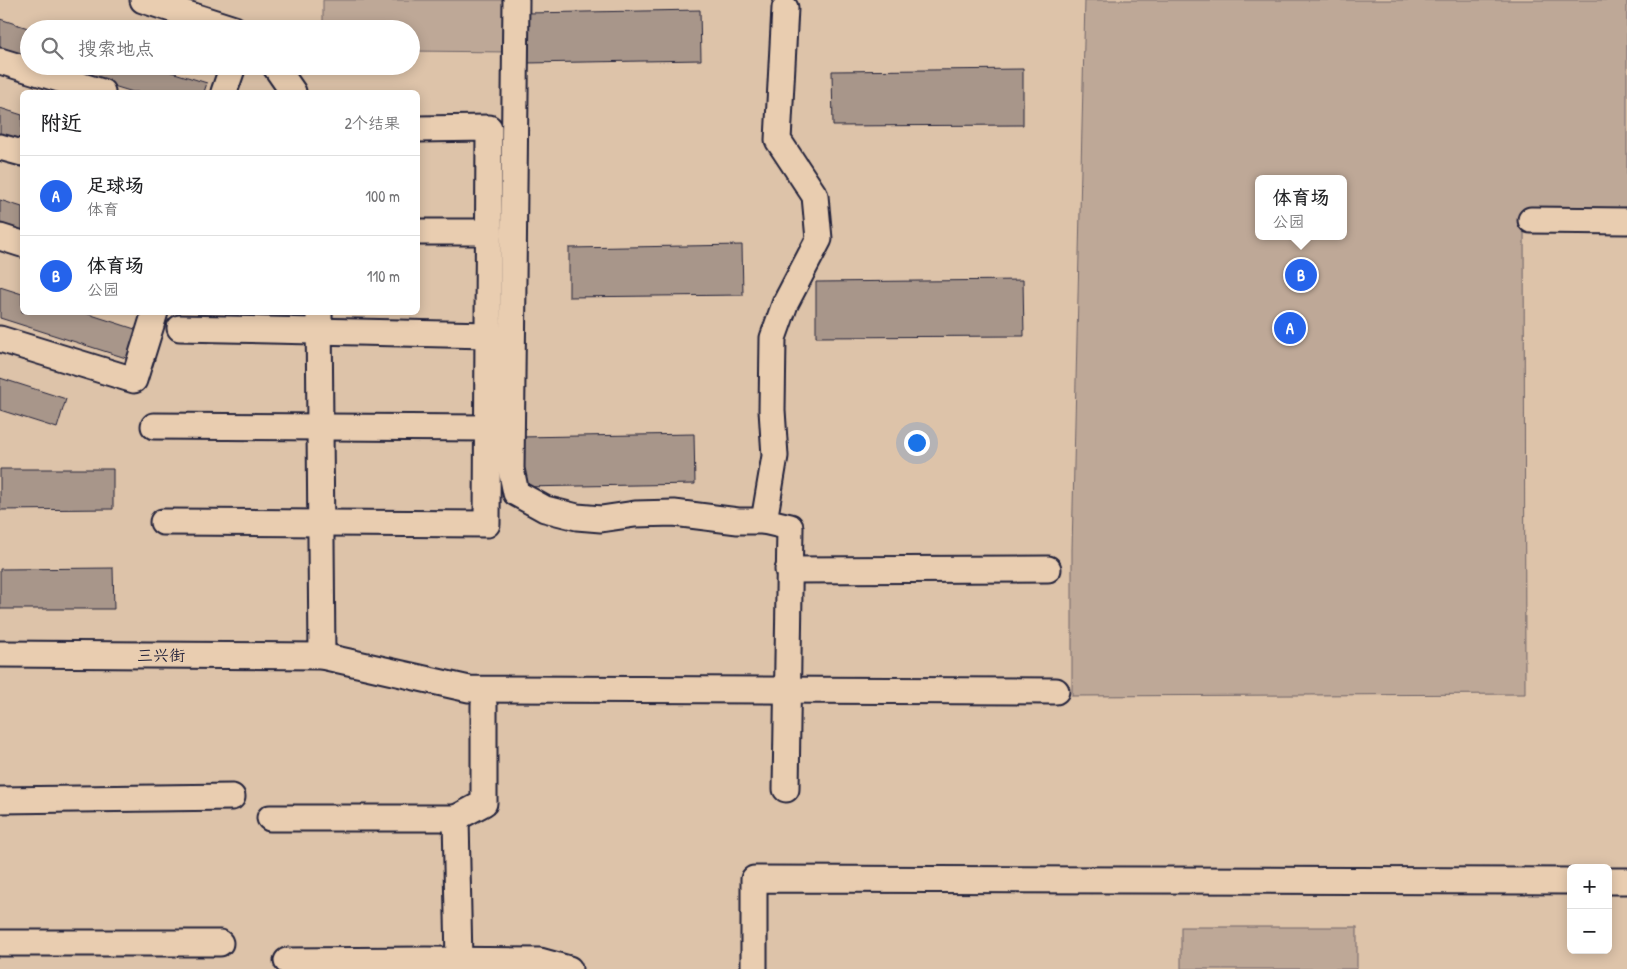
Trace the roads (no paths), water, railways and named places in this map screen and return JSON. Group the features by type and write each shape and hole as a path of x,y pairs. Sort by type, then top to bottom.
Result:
{"street":[{"path":"143,0 206,20"},
{"path":"516,0 511,469 516,493 545,509 576,517 601,519 635,514 674,513 738,521 764,521 790,527 786,789"},
{"path":"764,521 775,456 772,410 773,338 785,304 819,239 815,196 778,140 785,8"},
{"path":"0,61 20,67"},
{"path":"46,75 95,90"},
{"path":"225,90 230,75"},
{"path":"281,75 292,90"},
{"path":"164,522 487,524 489,128 420,129"},
{"path":"0,147 20,153"},
{"path":"1531,220 1627,221"},
{"path":"420,232 489,232"},
{"path":"0,238 20,243"},
{"path":"0,339 134,380 154,315"},
{"path":"180,328 319,322 488,335"},
{"path":"319,322 322,656"},
{"path":"154,426 488,428"},
{"path":"788,570 1048,569"},
{"name":"三兴街","path":"0,654 322,656 469,689 1056,691"},
{"path":"270,818 456,818 484,803 484,705"},
{"path":"0,800 232,797"},
{"path":"456,818 459,961"},
{"path":"754,969 754,879 1567,881"},
{"path":"1612,881 1627,881"},
{"path":"0,943 220,943"},
{"path":"287,961 426,964 459,961 540,961 569,969"}],"place":[{"name":"体育场","path":"1301,275"},
{"name":"足球场","path":"1290,328"}]}
